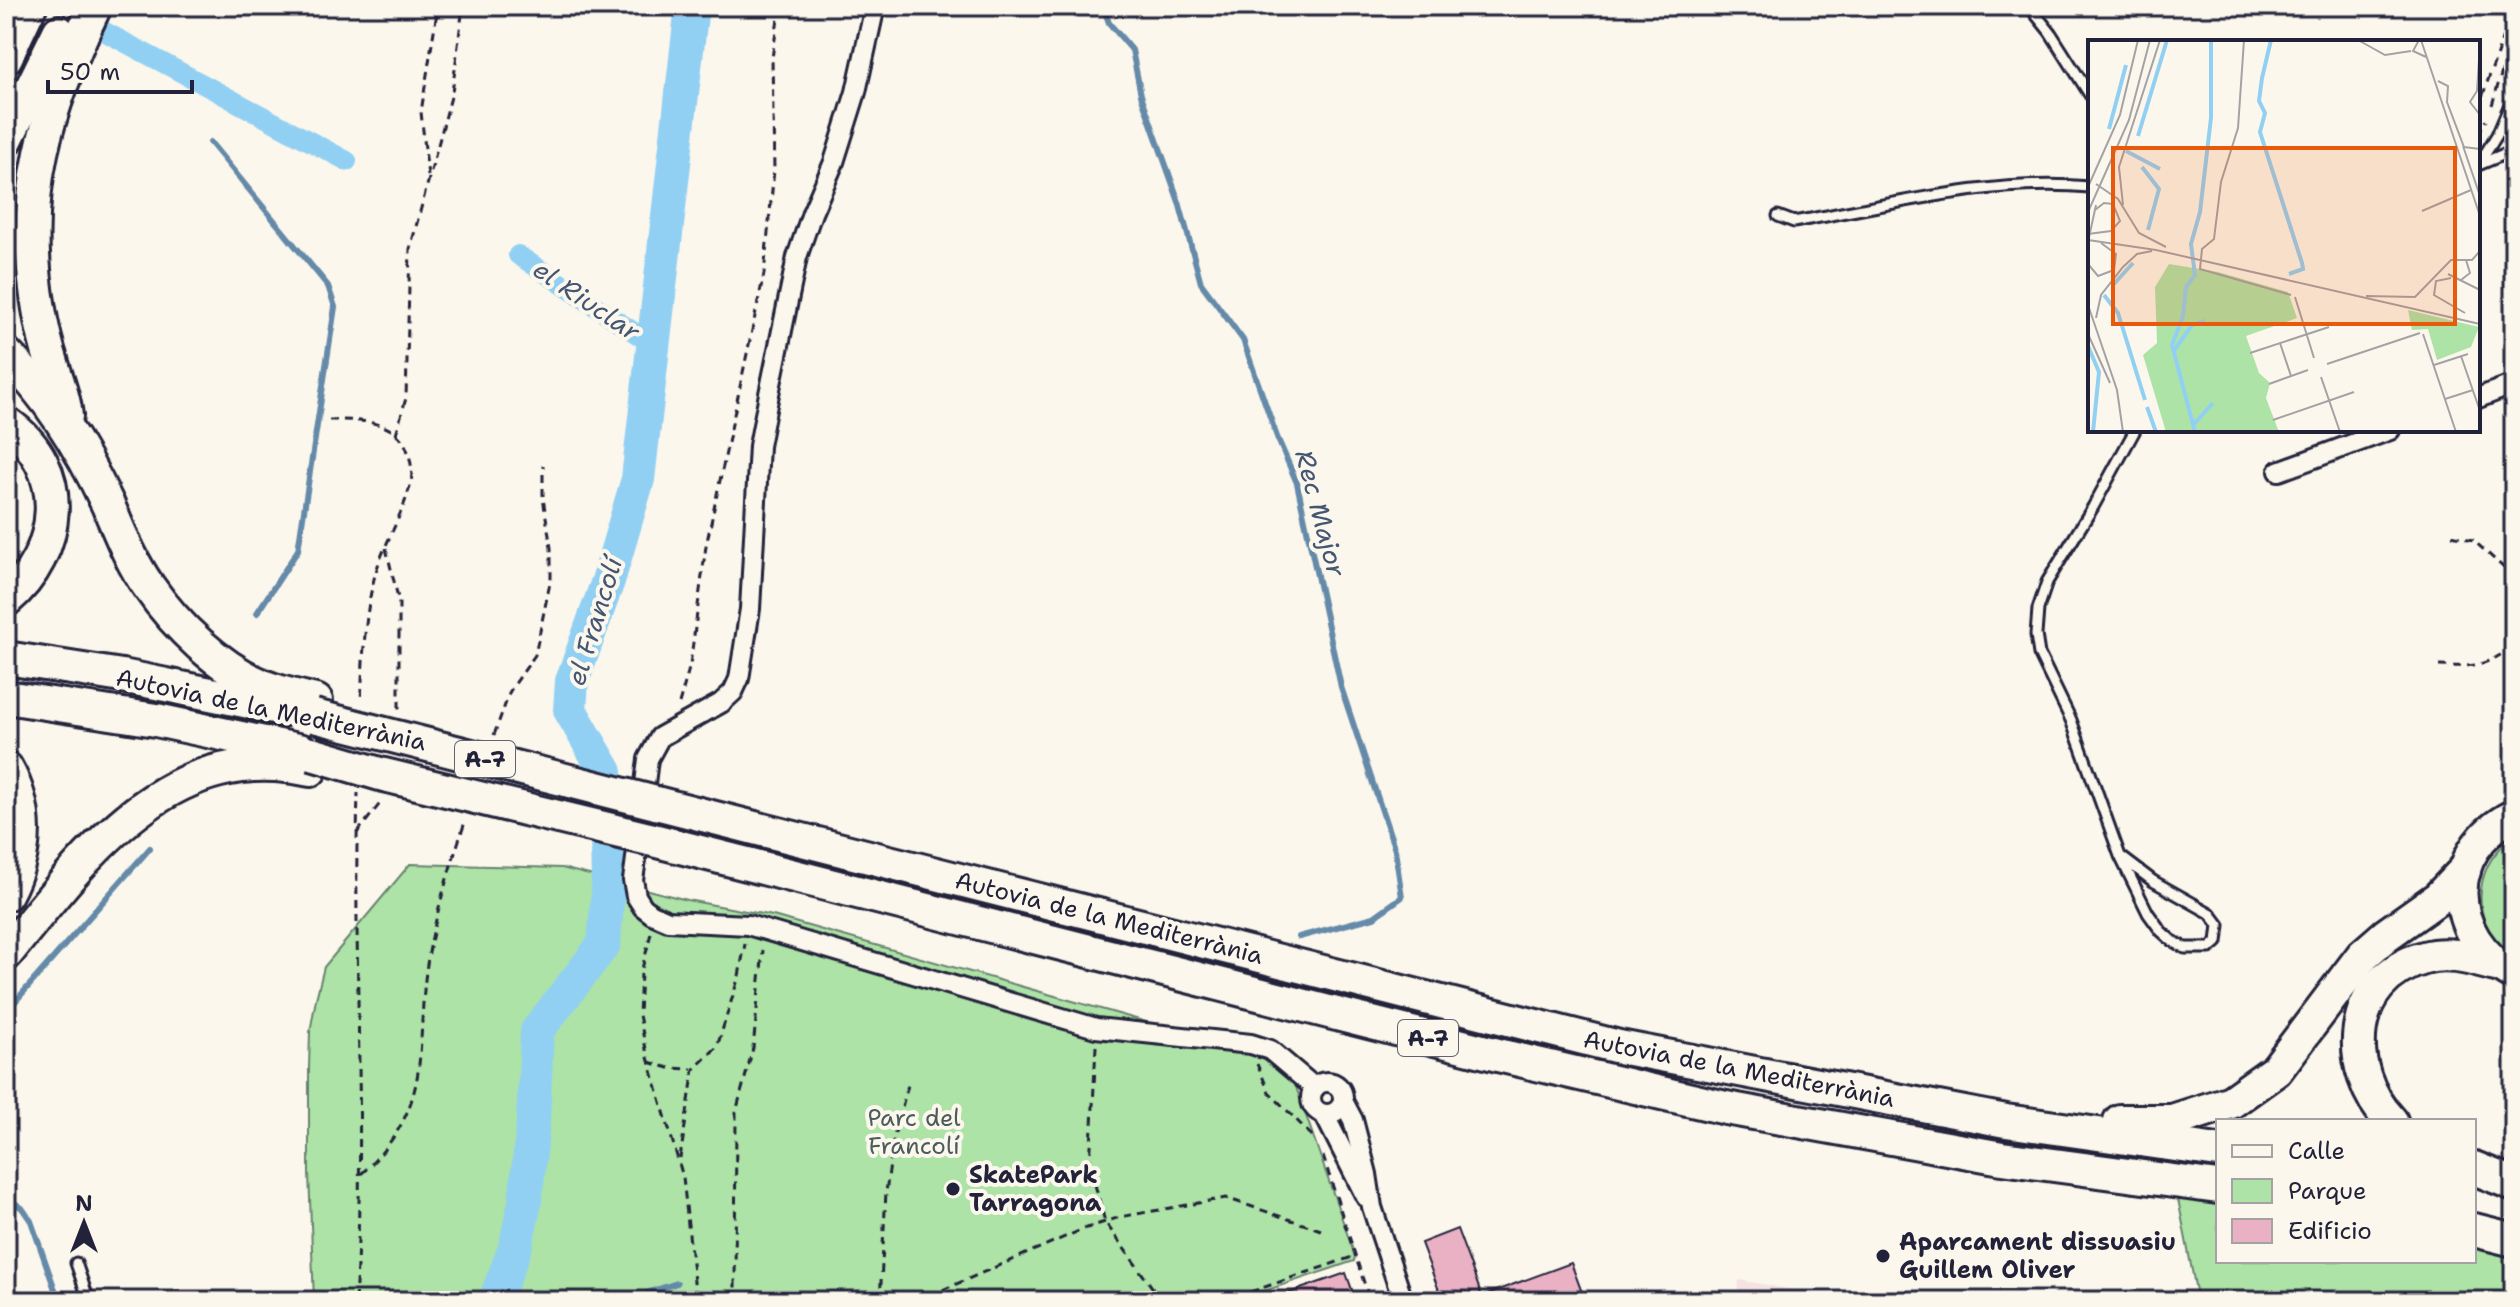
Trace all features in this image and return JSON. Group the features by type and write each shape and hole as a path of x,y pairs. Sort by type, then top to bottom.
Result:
{"highway":[{"path":"6,57 30,6"},
{"path":"6,140 72,6"},
{"path":"67,427 64,394 53,367 38,302 33,268 33,203 41,145 51,110 66,68 95,6"},
{"path":"6,354 34,382 67,427 134,563 168,611 189,633 235,670 260,685 315,709"},
{"path":"6,423 35,454 50,486 52,507 48,544 30,577 6,600"},
{"name":"Autovia de la Mediterrània","path":"6,658 315,709 393,727 656,803 1619,1047 2006,1121 2216,1151"},
{"name":"Autovia de la Mediterrània","path":"6,697 156,720 374,782 649,839 1498,1055 1726,1108 2002,1158 2216,1187"},
{"path":"6,954 98,844 148,802 174,786 201,775 269,764 311,762"},
{"path":"6,768 16,785 23,809 24,833 20,859 6,894"},
{"path":"2505,970 2478,947 2466,923 2461,897 2464,871 2474,848 2490,830 2514,815"},
{"path":"1862,1094 2008,1106 2110,1121 2172,1121 2231,1102 2276,1070 2363,955 2438,898 2464,871"},
{"path":"2389,1119 2367,1088 2360,1066 2359,1030 2371,996 2395,972 2425,958 2450,955 2505,970"},
{"path":"2476,1169 2514,1184"},
{"path":"2476,1192 2514,1202"},
{"path":"2476,1230 2514,1240"}],"street":[{"path":"875,6 852,106 797,257 769,394 759,446 750,609 739,679 733,692 721,703 660,737 648,759 635,866 636,896 643,907 668,921 748,925 1093,1039 1251,1044 1270,1050 1315,1088"},
{"path":"2480,397 2514,384"},
{"path":"2279,471 2385,432"},
{"path":"1343,1101 1332,1113 1324,1114 1311,1103 1311,1095 1321,1083 1330,1082 1342,1093 1364,1160 1372,1207 1403,1301"},
{"path":"1324,1114 1338,1147 1372,1207"}],"lane":[{"path":"2029,6 2050,32 2088,92"},
{"path":"2480,162 2497,135 2514,95"},
{"path":"2480,164 2514,150"},
{"path":"1778,216 1794,222 1948,195 2022,186 2062,184 2088,187"},
{"path":"2120,856 2153,881 2210,913 2219,925 2217,942 2210,948 2185,948 2161,931 2148,913 2120,856 2071,720 2039,654 2036,635 2038,609 2047,582 2134,432"},
{"path":"76,1263 89,1301"}],"path":[{"path":"428,180 421,112 438,6"},
{"path":"396,434 406,398 410,249 452,93 463,6"},
{"path":"670,730 690,665 706,546 764,274 774,170 772,58 780,6"},
{"path":"2480,103 2504,34 2508,6"},
{"path":"2480,131 2489,115 2504,65 2514,65"},
{"path":"329,420 365,421 396,434 405,444 411,461 411,480 374,580 367,625 361,710"},
{"path":"494,734 510,691 535,655 551,578 543,465"},
{"path":"2452,535 2473,540 2514,577"},
{"path":"385,545 399,602 393,727"},
{"path":"2439,666 2483,664 2499,658 2514,645"},
{"path":"357,833 381,804 374,782"},
{"path":"355,1301 361,1174 357,833 374,782"},
{"path":"361,1174 382,1154 406,1117 419,1077 428,961 442,891 466,817"},
{"path":"652,914 650,940 641,973 639,1015 649,1062 683,1177 696,1301"},
{"path":"679,1162 694,1069 717,1047 739,976 748,925"},
{"path":"739,1301 735,1288 736,1112 753,1048 763,943"},
{"path":"1093,1039 1090,1166 1105,1222 1162,1301"},
{"path":"1256,1060 1269,1092 1318,1142"},
{"path":"649,1062 669,1068 694,1069"},
{"path":"880,1301 886,1192 894,1136 908,1085"},
{"path":"1321,1151 1370,1301"},
{"path":"917,1301 1105,1222 1226,1198 1321,1230"},
{"path":"1224,1301 1355,1256"},
{"path":"2286,1301 2326,1296 2339,1301"}],"shaded area":[{"path":"1739,1280 1853,1301 1736,1301"}],"green space":[{"path":"2514,838 2514,956 2499,944 2483,917 2481,887 2492,859"},
{"name":"Parc del Francolí","path":"410,864 562,868 687,900 773,916 1270,1057 1289,1067 1355,1256 1354,1261 1235,1301 314,1301 309,1068 310,1032 316,999 324,967"},
{"path":"2178,1199 2216,1204 2216,1263 2476,1263 2476,1245 2514,1256 2514,1301 2198,1301"}],"building":[{"path":"1457,1229 1482,1296 1571,1263 1584,1298 1575,1301 1443,1301 1421,1243"},
{"path":"1346,1273 1356,1301 1266,1301"}],"waterway":[{"name":"el Francolí","path":"495,1301 515,1248 525,1203 537,1031 604,944 608,889 606,772 570,710 572,681 608,581 638,479 692,6"},
{"name":"Rec Major","path":"1103,6 1109,23 1132,50 1141,95 1179,202 1201,283 1243,340 1277,437 1297,483 1341,687 1395,850 1402,897 1374,917 1299,937"},
{"name":"el Riuclar","path":"94,26 347,161"},
{"path":"210,142 328,286 335,307 298,550 257,613"},
{"name":"el Riuclar","path":"518,255 655,346"},
{"path":"6,1012 150,848"},
{"path":"6,1197 22,1208 31,1221 59,1301"},
{"name":"Rec Major","path":"622,1301 677,1283"}],"place":[{"name":"SkatePark Tarragona","path":"953,1189"},
{"name":"Aparcament dissuasiu Guillem Oliver","path":"1883,1256"}]}
